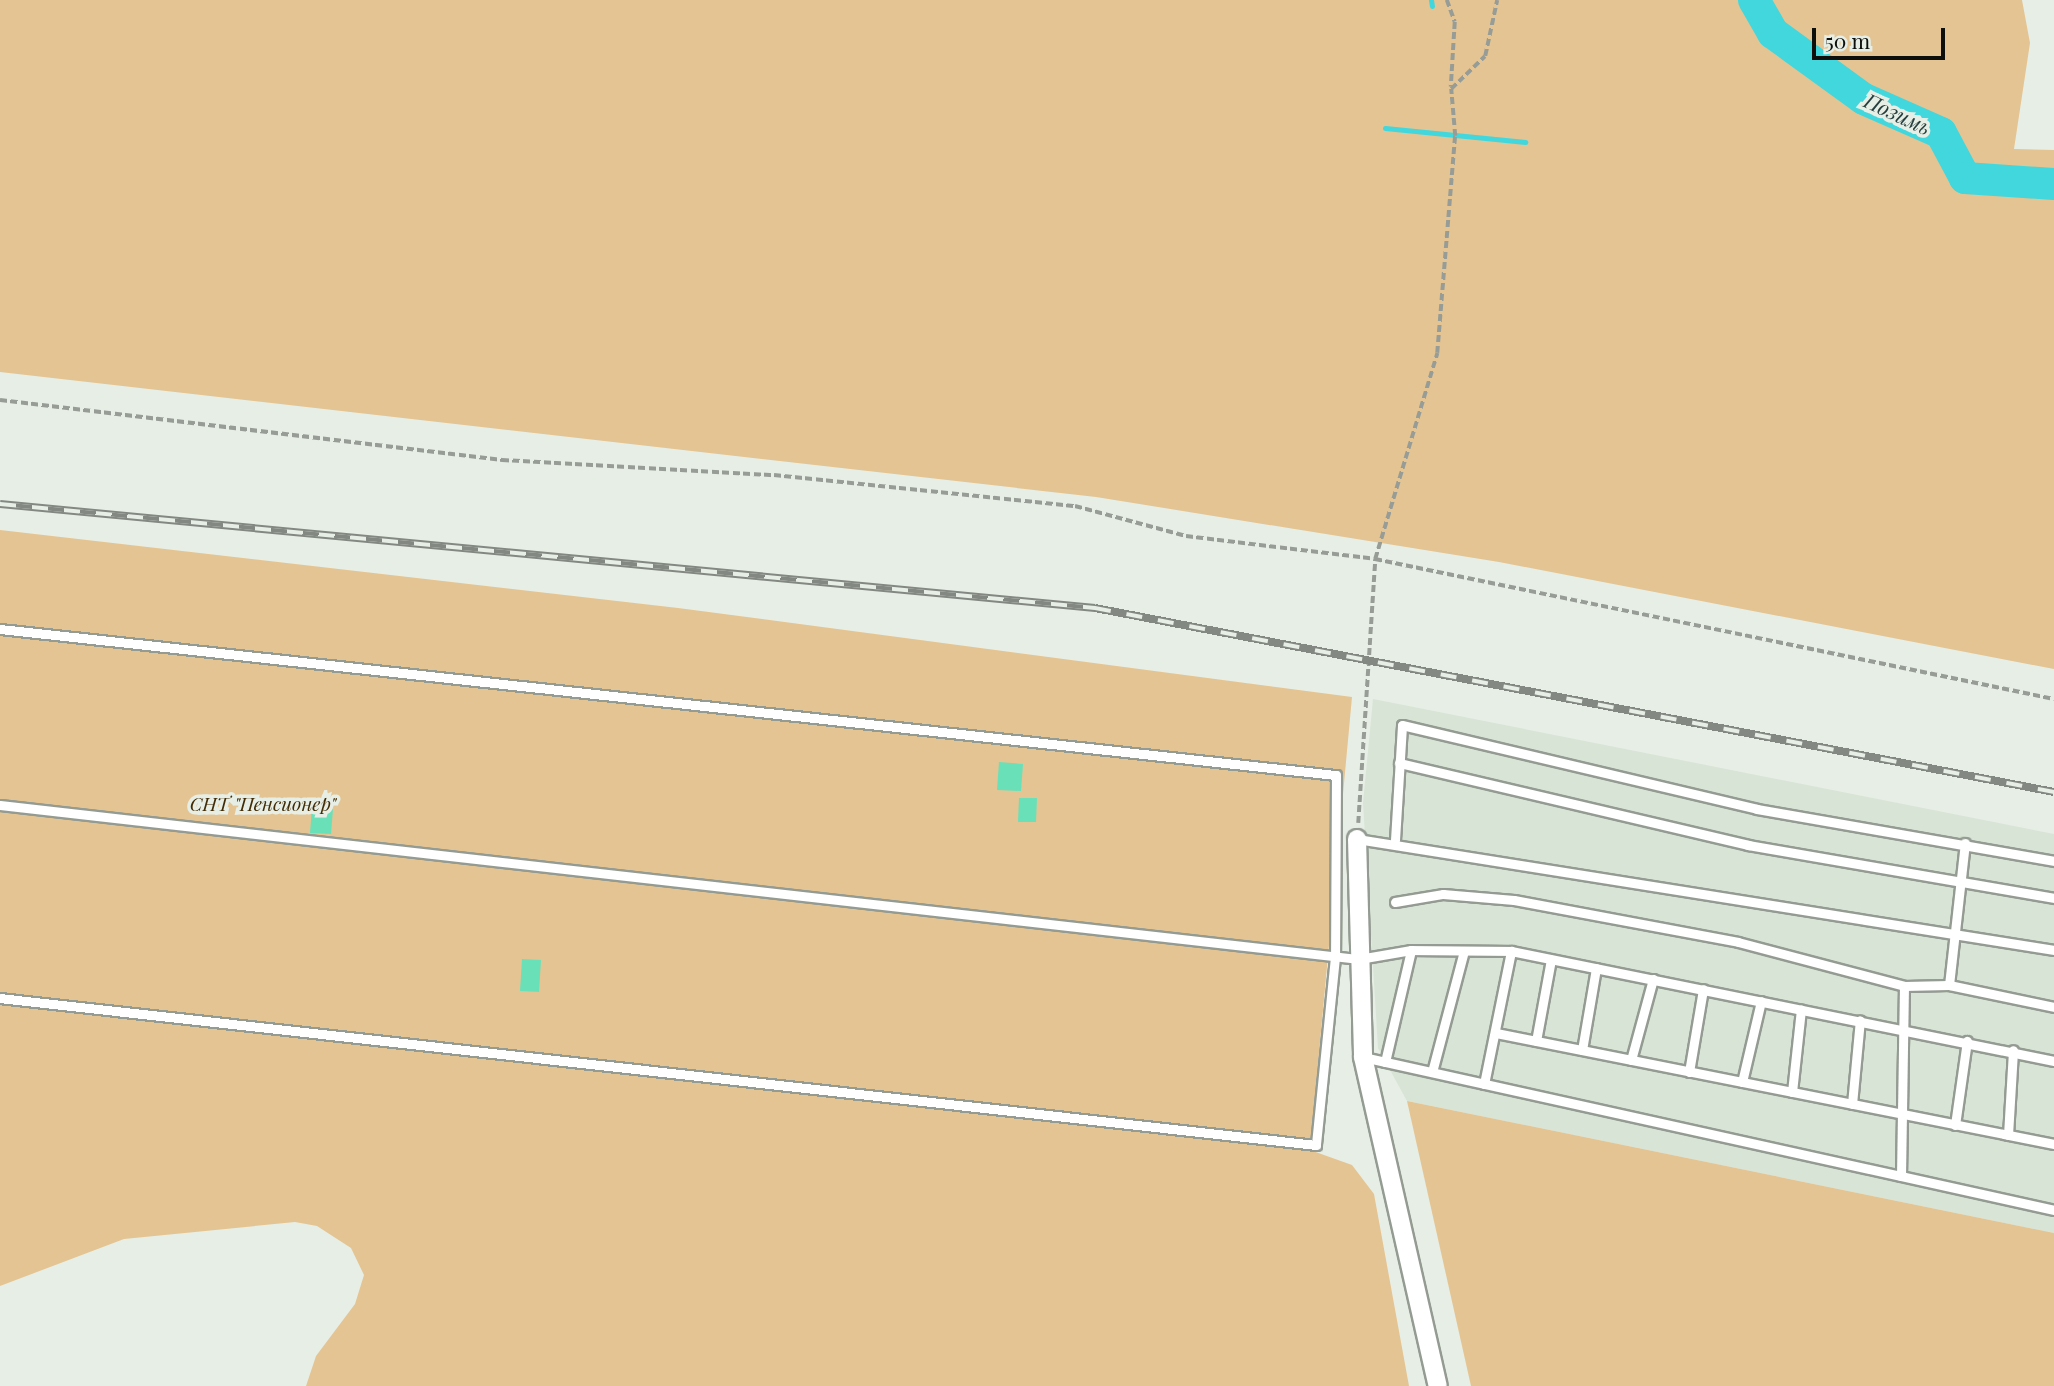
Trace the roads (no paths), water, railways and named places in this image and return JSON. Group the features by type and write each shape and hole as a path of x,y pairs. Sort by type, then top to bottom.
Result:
{"street":[{"path":"1357,839 1363,1057 1438,1386"}],"lane":[{"path":"0,629 1336,775 1335,957 1316,1145 0,998"},
{"path":"1395,840 1402,725 1757,809 1965,843 2054,861"},
{"path":"1399,764 1748,845 2054,898"},
{"path":"0,805 1335,957 1359,959 1411,950 1511,951 1967,1041 2054,1061"},
{"path":"1357,839 1395,840 1959,930 2054,950"},
{"path":"1949,985 1959,930 1965,843"},
{"path":"1395,902 1443,894 1514,900 1738,942 1903,986 1949,985 2054,1007"},
{"path":"1385,1062 1411,950"},
{"path":"1432,1072 1464,951"},
{"path":"1484,1084 1511,951"},
{"path":"1536,1041 1551,959"},
{"path":"1582,1050 1596,968"},
{"path":"1631,1060 1653,979"},
{"path":"1901,1176 1906,1115 1903,986"},
{"path":"1689,1072 1703,989"},
{"path":"1742,1082 1761,1001"},
{"path":"1792,1092 1801,1009"},
{"path":"1852,1104 1860,1020"},
{"path":"1496,1033 2054,1144"},
{"path":"1955,1125 1967,1041"},
{"path":"2008,1135 2013,1051"},
{"path":"1363,1057 2054,1210"}],"waterway":[{"path":"1431,0 1432,6"},
{"name":"Позимь","path":"1754,0 1773,33 1864,99 1941,133 1965,178 2054,184"},
{"path":"1385,128 1525,142"}],"railway":[{"path":"0,504 1095,608 2054,792"}],"park label":[{"name":"СНТ \"Пенсионер\"","path":"263,804"}]}
